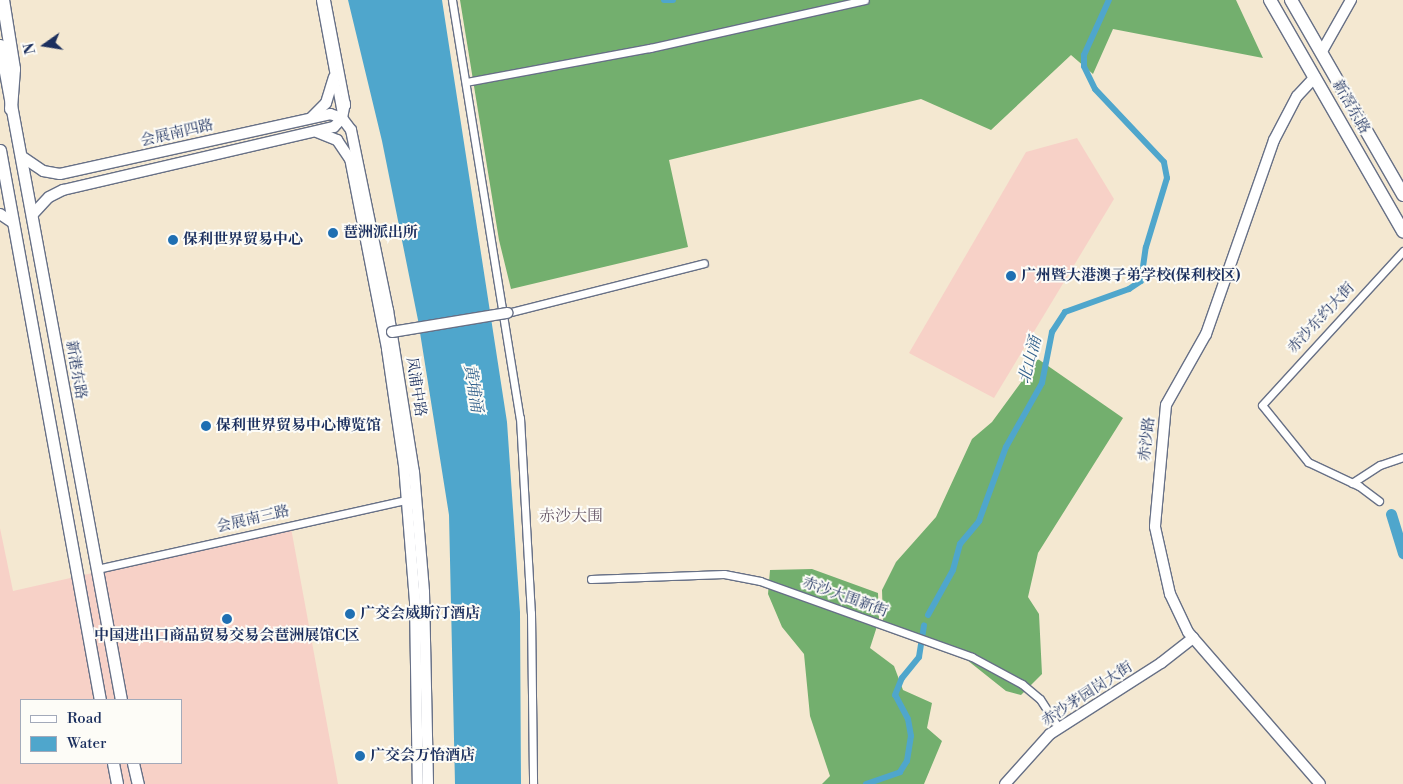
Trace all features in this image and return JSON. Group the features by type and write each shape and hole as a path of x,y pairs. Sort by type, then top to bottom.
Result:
{"highway":[{"path":"3,0 14,69 11,109"},
{"name":"新滘东路","path":"1270,0 1403,231"},
{"name":"新滘东路","path":"1291,0 1403,195"}],"main road":[{"name":"新港东路","path":"0,45 33,214 121,699"},
{"path":"0,150 2,175 100,699"},
{"path":"113,764 117,784"},
{"path":"133,764 138,784"}],"street":[{"name":"凤浦中路","path":"320,0 389,359 412,498 418,784"},
{"name":"凤浦中路","path":"326,0 392,332 424,592 428,784"},
{"path":"452,0 520,418 531,613 533,784"},
{"path":"466,82 650,48 865,0"},
{"path":"1321,53 1351,0"},
{"path":"311,118 326,103 334,77"},
{"name":"赤沙路","path":"1315,78 1297,96 1276,134 1206,334 1166,405 1155,527 1174,606 1193,638 1320,784"},
{"path":"345,103 342,118 351,130"},
{"name":"会展南四路","path":"33,214 49,197 63,190 334,127 342,118 334,114 311,118 60,174"},
{"path":"314,131 337,140 350,159"},
{"path":"22,156 43,171 60,174 56,182 63,190"},
{"path":"0,214 12,222"},
{"name":"赤沙东约大街","path":"1352,483 1308,462 1262,405 1403,251"},
{"path":"392,332 508,313 704,263"},
{"path":"1379,501 1352,483 1380,465 1403,457"},
{"name":"会展南三路","path":"97,569 412,498"},
{"name":"赤沙大围新街","path":"591,579 724,574 760,581 972,657 1022,684 1040,699 1059,728"},
{"name":"赤沙茅园岗大街","path":"1005,784 1034,749 1059,728 1161,663 1193,638"}],"shaded area":[{"name":"广州暨大港澳子弟学校(保利校区)","path":"1077,138 1114,199 994,398 909,353 1026,152"},
{"path":"0,528 13,591 291,528 338,784 0,784"}],"green space":[{"path":"460,0 1236,0 1263,58 1113,29 1093,74 1071,55 991,130 921,99 669,160 688,247 511,289 499,240"},
{"path":"1038,359 1123,418 1038,553 1028,597 1039,614 1042,674 1021,695 1006,691 952,648 883,622 882,590 896,562 936,517 972,439 992,422"},
{"path":"812,569 878,593 879,620 870,648 894,666 903,690 932,703 927,728 942,741 924,784 822,784 830,776 810,716 804,654 782,627 768,594 770,570"}],"water":[{"name":"黄埔涌","path":"348,0 442,0 507,422 520,612 521,784 455,784 449,515 418,320 382,141"}],"waterway":[{"name":"北山涌","path":"664,0 673,0"},
{"name":"北山涌","path":"928,615 953,570 960,544 979,521 1006,447 1042,383 1052,332 1065,312 1129,289 1141,281 1146,247 1167,178 1164,162 1095,89 1084,66 1084,55 1109,0"},
{"path":"1391,514 1403,553"},
{"name":"北山涌","path":"866,784 900,772 907,761 911,736 908,719 895,695 902,678 919,657 924,625"}],"place":[{"name":"琶洲派出所","path":"333,233"},
{"name":"保利世界贸易中心","path":"173,240"},
{"name":"广州暨大港澳子弟学校(保利校区)","path":"1011,276"},
{"name":"保利世界贸易中心博览馆","path":"206,426"},
{"name":"广交会威斯汀酒店","path":"350,614"},
{"name":"中国进出口商品贸易交易会琶洲展馆C区","path":"227,619"},
{"name":"广交会万怡酒店","path":"360,756"}],"district":[{"name":"赤沙大围","path":"571,516"}]}
